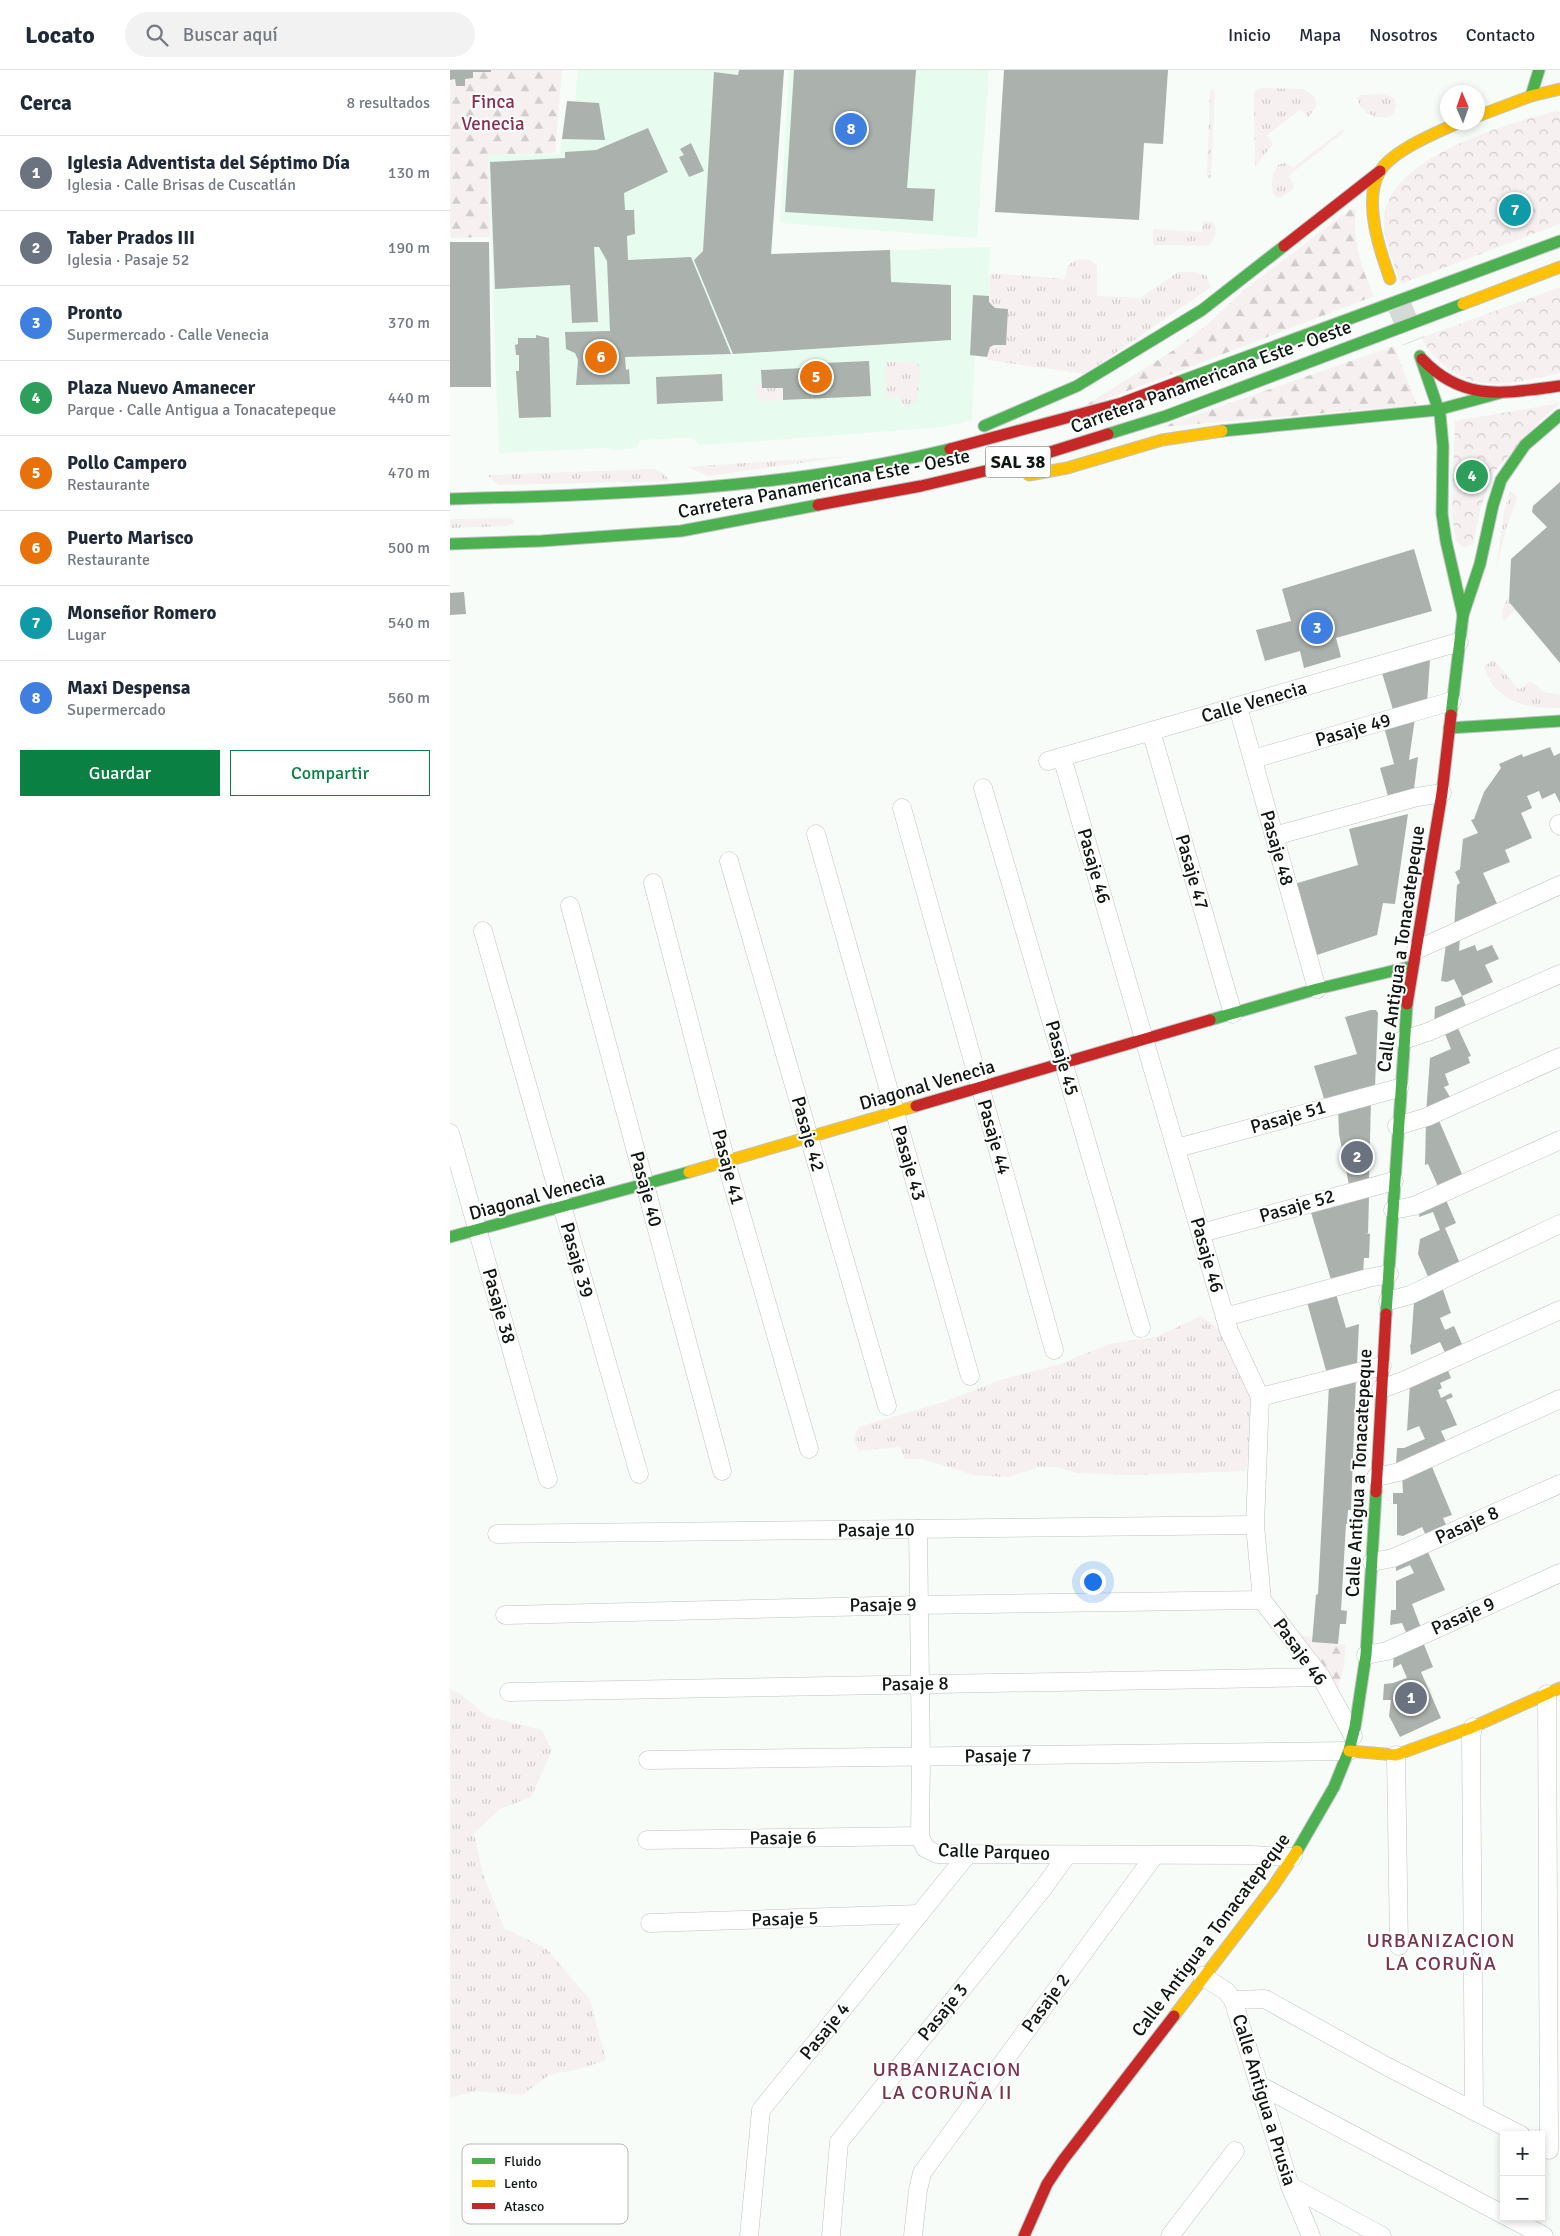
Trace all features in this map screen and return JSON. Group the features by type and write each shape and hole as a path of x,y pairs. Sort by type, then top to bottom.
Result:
{"main road":[{"path":"1530,96 1539,70"},
{"path":"1485,113 1530,96 1560,89"},
{"path":"860,467 933,445 997,421 1052,398 1106,371 1202,310 1380,171 1419,142 1444,130"},
{"path":"1380,171 1374,200 1374,234 1390,279"},
{"name":"Carretera Panamericana Este - Oeste","path":"450,499 588,496 692,489 778,480 860,467 1018,432 1122,403 1560,242"},
{"name":"Carretera Panamericana Este - Oeste","path":"450,544 541,541 681,531 921,486 1002,467 1166,416 1560,266"},
{"name":"Calle Antigua a Tonacatepeque","path":"1463,615 1446,541 1442,514 1443,446 1438,410 1418,352 1436,372 1460,387 1483,393 1500,393"},
{"path":"1014,478 1067,468 1162,440 1251,428 1438,410 1500,393 1560,386"},
{"name":"Calle Antigua a Tonacatepeque","path":"1024,2236 1047,2184 1063,2160 1202,1976 1272,1888 1293,1857 1327,1800 1351,1743 1362,1692 1366,1655 1382,1366 1388,1301 1396,1126 1403,1040 1414,958 1442,792 1463,615 1480,564 1493,505 1501,480 1525,445 1560,415"},
{"path":"681,531 754,529"},
{"path":"1449,728 1560,721"},
{"name":"Diagonal Venecia","path":"450,1237 809,1138 1233,1014 1414,958"},
{"path":"1351,1743 1396,1755 1473,1727 1554,1691"}],"street":[{"name":"Calle Venecia","path":"1055,759 1460,642"},
{"name":"Pasaje 49","path":"1253,759 1452,701"},
{"name":"Pasaje 48","path":"1238,706 1317,989"},
{"name":"Pasaje 47","path":"1151,731 1233,1014"},
{"name":"Pasaje 46","path":"1055,759 1145,1040 1229,1331 1260,1397 1255,1525 1262,1600 1320,1678 1351,1743"},
{"name":"Pasaje 45","path":"983,788 1141,1328"},
{"path":"1274,836 1442,792"},
{"name":"Pasaje 44","path":"902,808 1054,1350"},
{"name":"Pasaje 43","path":"816,834 970,1376"},
{"name":"Pasaje 42","path":"728,861 887,1406"},
{"name":"Pasaje 41","path":"653,883 726,1162 809,1449"},
{"path":"1414,958 1560,885"},
{"name":"Pasaje 40","path":"570,906 722,1471"},
{"name":"Pasaje 39","path":"483,930 639,1474"},
{"path":"1403,1040 1428,1032 1560,974"},
{"path":"1396,1126 1427,1117 1560,1057"},
{"name":"Pasaje 51","path":"1177,1148 1399,1088"},
{"name":"Pasaje 38","path":"450,1134 548,1479"},
{"path":"1393,1210 1414,1206 1560,1140"},
{"name":"Pasaje 52","path":"1201,1233 1394,1181"},
{"path":"1388,1301 1417,1292 1560,1224"},
{"path":"1225,1317 1389,1274"},
{"path":"1381,1388 1408,1379 1560,1310"},
{"path":"1260,1397 1382,1366"},
{"path":"1376,1477 1399,1472 1560,1399"},
{"name":"Pasaje 8","path":"1372,1562 1393,1558 1560,1484"},
{"name":"Pasaje 10","path":"497,1534 1255,1525"},
{"name":"Calle Parqueo","path":"918,1529 921,1758 920,1836 925,1848 937,1854 1293,1857"},
{"name":"Pasaje 9","path":"1366,1655 1387,1651 1560,1572"},
{"name":"Pasaje 9","path":"505,1615 918,1605 1262,1600"},
{"name":"Pasaje 8","path":"509,1692 919,1683 1320,1678"},
{"path":"1550,2150 1554,1950 1554,1691"},
{"path":"1473,1727 1471,1738 1474,2110"},
{"name":"Pasaje 7","path":"648,1760 921,1758 1351,1743"},
{"path":"1396,1755 1399,1946"},
{"name":"Pasaje 6","path":"647,1840 920,1836"},
{"name":"Pasaje 4","path":"749,2236 761,2110 968,1854"},
{"name":"Pasaje 3","path":"831,2236 839,2142 1044,1887 1067,1855"},
{"name":"Pasaje 2","path":"913,2236 918,2190 922,2174 1155,1855"},
{"name":"Pasaje 5","path":"650,1923 920,1914"},
{"name":"Calle Antigua a Prusia","path":"1202,1976 1226,1991 1233,2000 1290,2186 1310,2236"},
{"path":"1233,2000 1265,1999 1386,2066 1514,2131"},
{"path":"1259,2085 1500,2213"},
{"path":"1170,2236 1235,2152"},
{"path":"1290,2186 1382,2236"},
{"path":"1516,2221 1544,2236"}],"shaded area":[{"path":"578,70 784,70 772,254 990,247 987,357 975,355 972,420 943,427 748,442 699,445 692,438 640,440 637,448 629,449 613,450 608,448 499,453 488,155 560,154 567,101 575,102"},
{"path":"789,70 989,70 977,238 780,223"}],"green space":[{"name":"Finca Venecia","path":"450,70 562,70 555,153 488,155 490,237 450,238"},
{"path":"1261,88 1304,89 1315,97 1316,106 1308,118 1301,109 1267,135 1273,144 1255,167 1254,96 1255,91"},
{"path":"1210,91 1215,91 1211,177 1209,178 1207,177"},
{"path":"1382,94 1394,98 1396,107 1393,115 1383,118 1367,112 1359,104 1357,99 1360,95"},
{"path":"1557,111 1560,112 1560,224 1401,284 1388,248 1384,220 1385,211 1394,191 1410,173 1432,158 1484,133"},
{"path":"1343,129 1345,131 1288,176 1294,184 1293,189 1280,198 1274,195 1272,179 1279,164 1287,163 1293,168"},
{"path":"1351,209 1356,209 1355,232 1359,254 1374,296 1078,410 1174,350 1208,324 1245,289"},
{"path":"1203,221 1213,222 1215,229 1214,238 1208,246 1153,245 1153,229 1202,232"},
{"path":"1090,260 1097,266 1097,296 1140,298 1178,272 1194,272 1206,275 1211,287 1085,374 987,360 995,308 989,302 990,273 1065,279 1069,265 1074,261"},
{"path":"1560,287 1560,373 1532,379 1490,384 1473,381 1455,373 1439,361 1421,338"},
{"path":"1394,346 1417,405 1161,427"},
{"path":"909,361 918,364 920,371 917,401 905,406 899,397 886,397 885,362"},
{"path":"762,384 762,388 783,388 783,400 762,401 757,398 754,385"},
{"path":"1560,403 1540,421 1492,474 1480,511 1473,545 1464,547 1456,542 1452,515 1455,421"},
{"path":"850,456 708,476 687,467"},
{"path":"654,469 663,473 670,481 499,485 487,475"},
{"path":"1510,491 1518,497 1507,525 1496,571 1504,512"},
{"path":"511,518 514,520 514,523 508,526 450,528 450,519"},
{"path":"1509,596 1509,602 1515,610 1504,621 1502,611"},
{"path":"1494,660 1519,690 1530,681 1544,692 1560,695 1560,708 1524,705 1504,695 1495,688 1484,666"},
{"path":"1201,1316 1221,1331 1234,1364 1250,1383 1254,1410 1246,1471 1134,1475 1077,1473 1057,1467 1039,1467 1008,1477 974,1475 922,1459 905,1459 900,1447 859,1451 854,1440 858,1427 941,1403 1000,1380 1060,1364 1109,1344 1156,1337"},
{"path":"1291,1635 1313,1637 1313,1642 1345,1645 1344,1665 1335,1700"},
{"path":"450,1689 459,1693 488,1717 542,1730 552,1750 531,1797 500,1809 474,1833 483,1874 504,1928 547,1949 590,2000 606,2060 580,2069 549,2075 522,2095 478,2091 450,2097"}],"building":[{"path":"450,70 491,70 491,72 473,72 473,78 465,79 465,86 456,86 455,79 450,80"},
{"path":"739,70 784,70 771,254 890,250 891,282 951,285 951,340 733,354 694,260 703,251 714,72 738,75"},
{"path":"794,70 916,70 907,188 935,189 933,221 785,212"},
{"path":"1004,70 1168,70 1163,144 1144,143 1139,220 995,212"},
{"path":"567,101 599,103 605,140 562,139"},
{"path":"648,128 668,172 624,193 625,210 634,210 635,234 627,236 628,260 691,257 731,354 625,357 626,370 629,369 630,384 576,385 578,360 575,353 566,349 565,332 610,331 607,261 599,247 594,247 598,322 572,323 570,285 495,289 490,162 565,158 565,152 596,150"},
{"path":"691,143 704,171 689,177 679,157 684,155 680,149"},
{"path":"450,242 489,242 491,387 450,387"},
{"path":"973,295 989,296 989,302 995,308 1008,309 1006,345 990,347 987,357 970,355"},
{"path":"536,335 549,338 551,417 519,418 516,371 519,371 519,355 516,355 515,345 518,344 518,338 536,338"},
{"path":"869,361 871,396 783,400 783,388 762,388 761,370 825,367 824,363"},
{"path":"722,374 723,401 657,404 656,377"},
{"path":"1560,482 1560,663 1509,602 1511,559 1547,527 1532,512 1533,506"},
{"path":"1414,549 1432,611 1336,638 1341,657 1304,668 1300,651 1265,661 1256,630 1291,621 1282,589"},
{"path":"464,592 466,614 450,615 450,593"},
{"path":"1430,660 1427,703 1394,713 1382,673"},
{"path":"1415,718 1409,760 1418,757 1413,797 1390,803 1380,768 1394,764 1384,727"},
{"path":"1550,747 1554,756 1560,753 1560,803 1555,793 1542,799 1539,791 1527,796 1532,808 1521,813 1532,838 1505,850 1510,862 1483,873 1499,908 1454,928 1457,885 1460,883 1455,872 1460,869 1463,839 1478,833 1471,820 1474,819 1484,792 1501,768 1499,764 1522,754 1523,757"},
{"path":"1408,814 1395,904 1383,903 1377,935 1311,957 1291,885 1358,865 1349,829"},
{"path":"1460,938 1459,951 1475,945 1477,951 1492,945 1499,959 1485,965 1493,982 1462,996 1454,979 1447,982 1441,981 1446,944"},
{"path":"1462,996 1468,1011 1434,1026 1435,1007"},
{"path":"1376,1010 1378,1013 1375,1087 1325,1102 1314,1066 1357,1054 1345,1017"},
{"path":"1456,1024 1471,1056 1468,1057 1470,1063 1445,1074 1449,1085 1444,1087 1453,1102 1426,1114 1430,1058 1451,1049 1443,1029"},
{"path":"1371,1099 1369,1180 1349,1185 1339,1134 1338,1108"},
{"path":"1437,1116 1465,1181 1440,1191 1428,1164 1425,1165 1426,1121"},
{"path":"1369,1197 1368,1233 1365,1233 1370,1234 1369,1258 1364,1258 1363,1274 1332,1283 1310,1209 1325,1205 1326,1209"},
{"path":"1446,1200 1456,1223 1445,1228 1461,1266 1430,1281 1418,1254 1420,1239 1440,1230 1433,1212 1419,1217 1420,1207"},
{"path":"1442,1287 1451,1313 1440,1318 1445,1330 1454,1326 1465,1351 1448,1359 1440,1342 1411,1355 1410,1345 1414,1302 1427,1297 1426,1294"},
{"path":"1336,1294 1346,1328 1359,1324 1357,1365 1327,1374 1307,1302"},
{"path":"1447,1368 1451,1378 1440,1383 1442,1388 1438,1390 1441,1398 1451,1393 1453,1397 1446,1400 1457,1425 1441,1431 1449,1448 1396,1465 1397,1448 1404,1448 1425,1439 1419,1426 1407,1431 1410,1384"},
{"path":"1356,1378 1351,1510 1348,1510 1346,1524 1341,1610 1347,1611 1346,1624 1340,1624 1338,1644 1312,1642 1316,1595 1318,1594 1329,1385"},
{"path":"1430,1462 1452,1515 1443,1518 1448,1529 1427,1538 1422,1527 1403,1536 1397,1535 1397,1504 1393,1504 1393,1493 1403,1493 1402,1474"},
{"path":"1427,1550 1445,1590 1412,1604 1423,1633 1409,1639 1402,1623 1390,1625 1391,1610 1396,1610 1396,1581 1414,1573 1410,1565 1396,1571 1396,1563"},
{"path":"1423,1642 1433,1667 1421,1672 1441,1718 1400,1737 1389,1716 1391,1700 1383,1700 1384,1684 1407,1678 1401,1664 1393,1668 1394,1651"}],"tunnel":[{"path":"1400,307 1414,341"}],"traffic: fast":[{"path":"1531,96 1539,70"},
{"path":"1178,382 1560,241"},
{"path":"984,426 1077,386 1202,310 1284,246"},
{"path":"1108,434 1166,416 1463,304"},
{"path":"1420,356 1440,414 1443,446 1442,514 1446,541 1463,615"},
{"path":"1222,431 1437,410 1500,393"},
{"path":"1451,715 1463,615 1480,564 1493,505 1501,480 1525,445 1560,415"},
{"path":"450,499 702,488 827,473 950,449"},
{"path":"450,544 541,541 681,531 818,505"},
{"path":"1449,728 1560,721"},
{"path":"1210,1020 1317,989 1413,966"},
{"path":"1386,1314 1407,1004"},
{"path":"450,1237 689,1172"},
{"path":"1297,1851 1334,1787 1349,1750 1355,1727 1366,1655 1376,1492"}],"traffic: slow":[{"path":"1485,113 1531,96 1560,89"},
{"path":"1390,279 1375,226 1373,212 1374,185 1379,173 1393,157 1443,130"},
{"path":"1463,304 1560,267"},
{"path":"1029,475 1067,468 1162,440 1222,431"},
{"path":"689,1172 916,1106"},
{"path":"1349,1751 1396,1755 1473,1727 1560,1688"},
{"path":"1174,2016 1272,1888 1297,1851"}],"traffic: jam":[{"path":"1284,246 1380,171"},
{"path":"1422,359 1438,373 1454,383 1470,389 1486,392 1503,392 1560,386"},
{"path":"950,449 1122,403 1178,382"},
{"path":"818,505 921,486 1002,467 1108,434"},
{"path":"1407,1004 1442,793 1451,715"},
{"path":"916,1106 1210,1020"},
{"path":"1376,1492 1386,1314"},
{"path":"1024,2236 1047,2184 1063,2160 1174,2016"}],"place":[{"name":"Maxi Despensa","path":"851,129"},
{"name":"Monseñor Romero","path":"1515,210"},
{"name":"Puerto Marisco","path":"601,357"},
{"name":"Pollo Campero","path":"816,377"},
{"name":"Plaza Nuevo Amanecer","path":"1472,476"},
{"name":"Pronto","path":"1317,628"},
{"name":"Taber Prados III","path":"1357,1157"},
{"name":"Iglesia Adventista del Séptimo Día","path":"1411,1698"}],"district":[{"name":"URBANIZACION LA CORUÑA","path":"1441,1952"},
{"name":"URBANIZACION LA CORUÑA II","path":"947,2080"}]}
